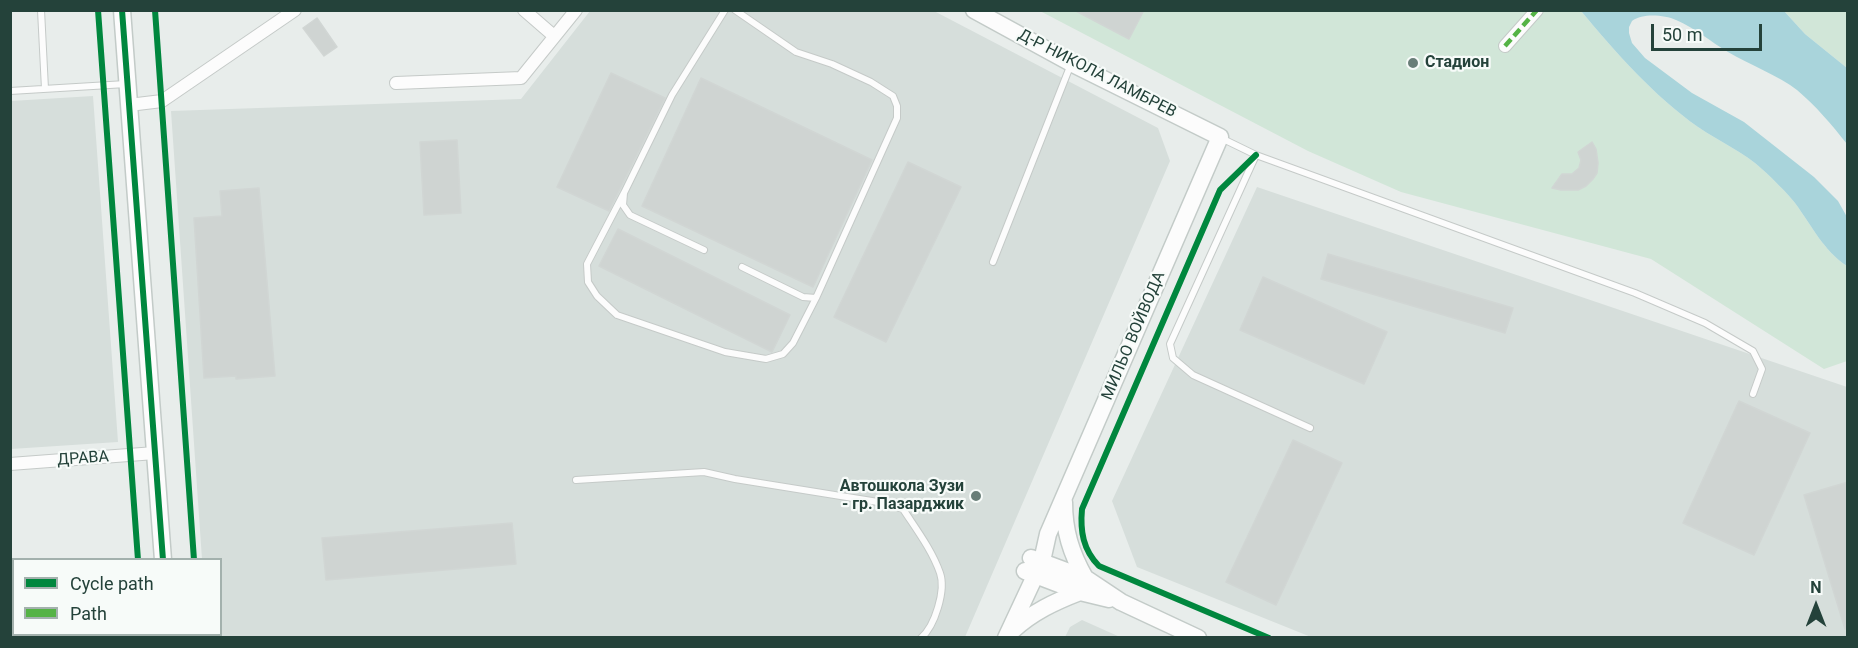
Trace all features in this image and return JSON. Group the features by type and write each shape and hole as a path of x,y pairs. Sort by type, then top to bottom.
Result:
{"street":[{"path":"122,10 163,558"},
{"path":"129,105 162,101 295,10"},
{"path":"524,10 554,36"},
{"path":"396,83 521,78 576,10"},
{"name":"Д-Р НИКОЛА ЛАМБРЕВ","path":"974,10 1071,63 1220,137"},
{"path":"1505,46 1537,10"},
{"name":"МИЛЬО ВОЙВОДА","path":"1004,637 1220,137"},
{"name":"ДРАВА","path":"10,464 155,453"},
{"path":"1065,498 1069,543 1082,585"},
{"path":"1033,567 1082,585 1198,638"},
{"path":"1004,637 1034,613 1082,585"}],"lane":[{"path":"41,10 45,89"},
{"path":"725,10 672,95 587,264 588,282 597,296 616,315 726,352 766,358 783,354 793,343 816,298 897,118 897,106 893,96 871,82 832,64 796,52 735,10"},
{"path":"993,261 1071,63"},
{"path":"10,91 127,84"},
{"path":"1220,137 1256,155 1635,293 1705,323 1753,351 1762,369 1753,394"},
{"path":"1256,155 1170,344 1173,358 1193,375 1310,428"},
{"path":"624,193 623,205 630,215 704,250"},
{"path":"742,267 803,297 816,298"},
{"path":"576,480 704,472 878,502 903,509 920,534 941,575 939,606 928,632 921,638"}],"shaded area":[{"path":"590,11 934,11 1158,128 1170,161 965,637 208,638 208,636 222,636 222,558 202,558 171,111 521,99"},
{"path":"93,96 118,442 11,449 11,101"},
{"path":"1257,187 1847,387 1847,637 1311,637 1137,567 1112,501"},
{"path":"1082,620 1120,637 1065,637 1070,627"}],"green space":[{"path":"1040,11 1581,11 1622,58 1681,115 1748,158 1784,190 1824,245 1847,266 1847,361 1824,369 1651,259 1401,192 1308,151"},
{"path":"1784,11 1847,11 1847,68 1805,34"}],"water":[{"path":"1581,11 1784,11 1805,34 1847,68 1847,144 1797,90 1728,52 1683,23 1666,17 1648,16 1637,18 1629,27 1632,43 1645,58 1692,93 1744,122 1814,177 1838,201 1847,217 1847,266 1824,245 1784,190 1748,158 1681,115 1622,58"}],"building":[{"path":"1074,10 1144,10 1129,39"},
{"path":"317,18 337,47 324,56 303,28"},
{"path":"611,73 665,98 609,211 557,187"},
{"path":"701,78 872,160 813,287 642,206"},
{"path":"457,140 461,213 424,215 420,142"},
{"path":"1592,142 1596,149 1598,163 1597,173 1593,179 1578,190 1552,188 1562,174 1572,174 1579,168 1581,160 1578,152"},
{"path":"908,162 961,187 886,342 834,317"},
{"path":"259,188 275,376 236,379 236,376 204,378 194,218 222,216 220,191"},
{"path":"618,229 790,315 772,352 599,266"},
{"path":"1328,254 1513,308 1505,333 1321,279"},
{"path":"1263,277 1387,332 1364,384 1240,330"},
{"path":"1739,401 1810,433 1754,555 1683,523"},
{"path":"1293,440 1342,463 1276,605 1226,582"},
{"path":"1848,482 1848,629 1845,629 1804,495"},
{"path":"512,523 516,564 326,580 322,538"}],"marked path":[{"path":"1505,46 1537,10"}],"cycle path":[{"path":"98,10 138,558"},
{"path":"122,10 163,558"},
{"path":"155,10 194,558"},
{"path":"1256,155 1220,190 1082,509 1082,525 1086,547 1099,566 1269,638"}],"place":[{"name":"Стадион","path":"1413,63"},
{"name":"Автошкола Зузи - гр. Пазарджик","path":"976,496"}]}
